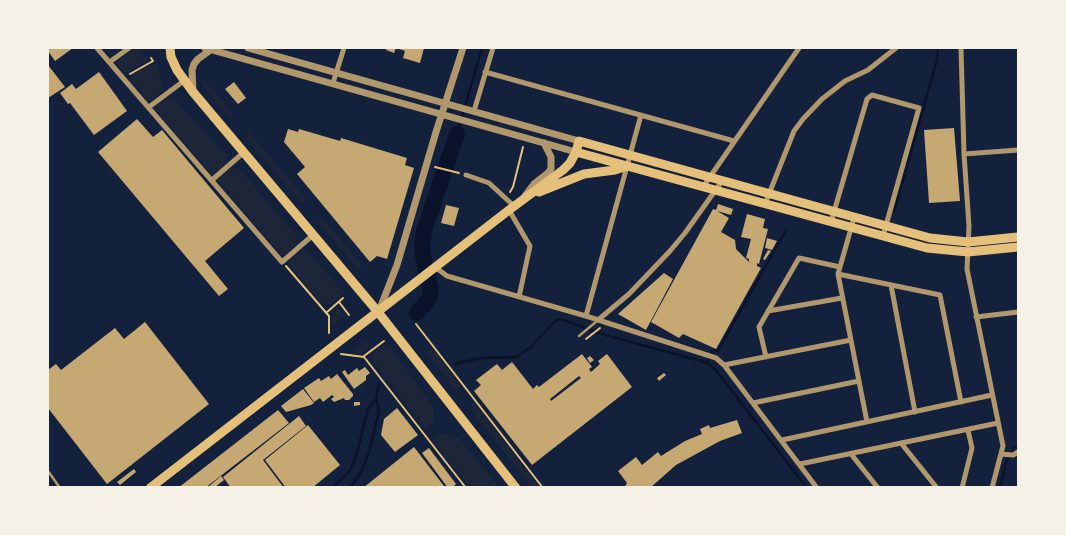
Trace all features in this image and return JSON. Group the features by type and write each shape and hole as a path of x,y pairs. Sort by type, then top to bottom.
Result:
{"main road":[{"path":"170,48 171,57 177,70 193,92 378,312 516,488"},
{"path":"150,488 420,280 523,198 563,170 570,163 579,141 930,238 968,242 1018,237"},
{"path":"576,152 928,248 968,252 1018,247"},
{"path":"523,198 584,174 615,170 627,166"}],"street":[{"path":"97,48 111,61 282,262 313,235"},
{"path":"111,61 129,48"},
{"path":"193,92 192,70 194,64 208,48 576,152"},
{"path":"248,48 336,71 579,141"},
{"path":"333,83 344,48"},
{"path":"378,312 397,265 463,48"},
{"path":"472,111 492,48"},
{"path":"704,187 799,48"},
{"path":"765,204 794,131 803,119 845,81 868,70 896,48"},
{"path":"961,48 964,154 969,226 967,269 1003,446 992,488"},
{"path":"485,72 734,141"},
{"path":"149,107 185,80"},
{"path":"831,222 867,99 872,94 919,108 882,236"},
{"path":"586,316 641,115"},
{"path":"523,198 534,184 551,169 552,157 544,143"},
{"path":"964,154 1018,150"},
{"path":"212,180 243,153"},
{"path":"466,175 489,183 506,198 530,246 519,297"},
{"path":"598,320 628,294 670,251 722,181"},
{"path":"854,218 838,274 867,422"},
{"path":"766,356 759,326 799,258 840,267"},
{"path":"435,267 447,276 586,316 716,358 724,365 818,488"},
{"path":"838,274 940,295 961,402"},
{"path":"892,285 915,412"},
{"path":"768,311 842,298"},
{"path":"976,317 1018,312"},
{"path":"724,365 851,340"},
{"path":"753,403 859,381"},
{"path":"782,440 992,395"},
{"path":"800,464 998,423"},
{"path":"962,488 972,448 968,430"},
{"path":"901,443 937,488"},
{"path":"1002,454 1016,453"},
{"path":"851,454 878,488"}],"lane":[{"path":"579,336 598,320"},
{"path":"48,471 60,488"}],"path":[{"path":"124,78 153,61 152,58"},
{"path":"506,198 513,187 523,147"},
{"path":"435,167 459,174"},
{"path":"282,262 329,316 329,333"},
{"path":"326,313 343,298"},
{"path":"339,302 349,315"},
{"path":"416,324 543,488"},
{"path":"586,339 601,327"},
{"path":"364,357 384,341"},
{"path":"341,354 364,357 466,488"}],"shaded area":[{"path":"135,48 142,52 148,60 128,72 124,72 117,64 118,61"},
{"path":"156,63 164,88 163,91 149,102 130,78 138,71"},
{"path":"200,75 234,115 230,119 204,88"},
{"path":"169,97 174,99 228,156 227,162 212,176 154,107"},
{"path":"250,133 307,200 302,204 245,137"},
{"path":"232,167 240,169 297,237 296,244 282,256 217,180"},
{"path":"322,218 362,265 358,269 318,222"},
{"path":"304,249 308,251 344,293 329,305 322,304 287,262"},
{"path":"338,307 344,315 332,326 333,312"},
{"path":"363,342 367,342 370,347 362,353 351,352"},
{"path":"383,345 391,348 434,408 435,421 425,429 372,360 371,355"},
{"path":"432,348 461,385 456,390 426,353"},
{"path":"473,401 539,487 532,487 472,411"},
{"path":"445,434 459,438 499,487 470,487 432,440 439,435"}],"building":[{"path":"48,48 73,48 55,61"},
{"path":"387,48 396,48 394,53 386,50"},
{"path":"396,48 424,48 420,63 403,58 405,51"},
{"path":"48,65 65,87 48,98"},
{"path":"99,72 127,111 94,135 60,93 72,84 76,89"},
{"path":"234,82 246,98 238,104 225,89"},
{"path":"137,119 153,137 162,130 244,228 205,261 228,289 219,296 98,152"},
{"path":"954,128 960,201 929,203 924,130"},
{"path":"288,129 298,132 299,129 340,141 341,138 407,158 405,165 414,168 387,259 377,256 370,262 297,174 305,167 284,142"},
{"path":"718,204 733,209 731,215 717,211 729,218 721,232 735,240 736,249 749,262 749,259 746,258 751,239 741,237 747,214 765,219 763,228 768,229 759,264 757,263 757,266 761,268 716,349 683,334 679,338 651,322 713,209 716,210"},
{"path":"446,205 459,208 454,226 441,223"},
{"path":"767,238 777,241 772,250 765,248"},
{"path":"768,250 771,251 765,260 763,259"},
{"path":"664,273 673,279 646,330 618,314"},
{"path":"145,322 209,404 107,484 48,408 48,370 56,364 61,370 115,328 124,339"},
{"path":"582,354 592,367 589,369 591,372 600,364 598,361 607,354 632,387 532,465 474,391 481,385 476,380 497,364 502,370 512,362 533,389 537,385 539,387","holes":["579,376 581,378 551,401 550,399"]},
{"path":"590,356 594,360 590,363 587,358"},
{"path":"365,367 370,373 366,376 366,380 354,389 342,372 345,370 348,375 357,368 359,371"},
{"path":"664,373 666,375 659,381 657,378"},
{"path":"337,374 353,396 349,400 344,398 334,402 331,399 334,397 332,395 323,402 320,398 314,402 304,388 319,378 321,381 329,376 331,379"},
{"path":"303,389 314,403 286,412 281,406"},
{"path":"354,402 360,402 360,405 354,406"},
{"path":"397,408 418,435 395,452 381,435 384,419"},
{"path":"278,410 289,423 205,488 178,488"},
{"path":"299,416 306,426 263,460 284,488 231,488 223,477"},
{"path":"737,420 742,433 720,441 676,465 650,488 624,488 627,483 618,471 636,457 642,465 658,452 661,456 685,441 702,434 700,429 709,425 710,428"},
{"path":"308,425 340,465 312,488 286,488 265,460"},
{"path":"414,447 444,486 440,488 363,488"},
{"path":"429,448 456,484 452,488 448,488 422,453"},
{"path":"134,469 136,472 120,485 117,482"},
{"path":"221,476 224,480 214,488 207,488"}],"waterway":[{"path":"457,134 482,48"},
{"path":"894,212 937,60 938,48"},
{"path":"417,313 429,299 431,290 423,256 424,231 457,134"},
{"path":"707,363 712,351 718,351 786,230"},
{"path":"454,364 481,358 517,357 532,346 557,320 564,320 598,333 701,361 715,369 807,488"},
{"path":"332,488 349,472 356,457 368,408 376,399 379,384"},
{"path":"348,488 362,470 369,453 379,411 376,399"},
{"path":"1000,488 1006,462 1014,448 1018,446"}]}
